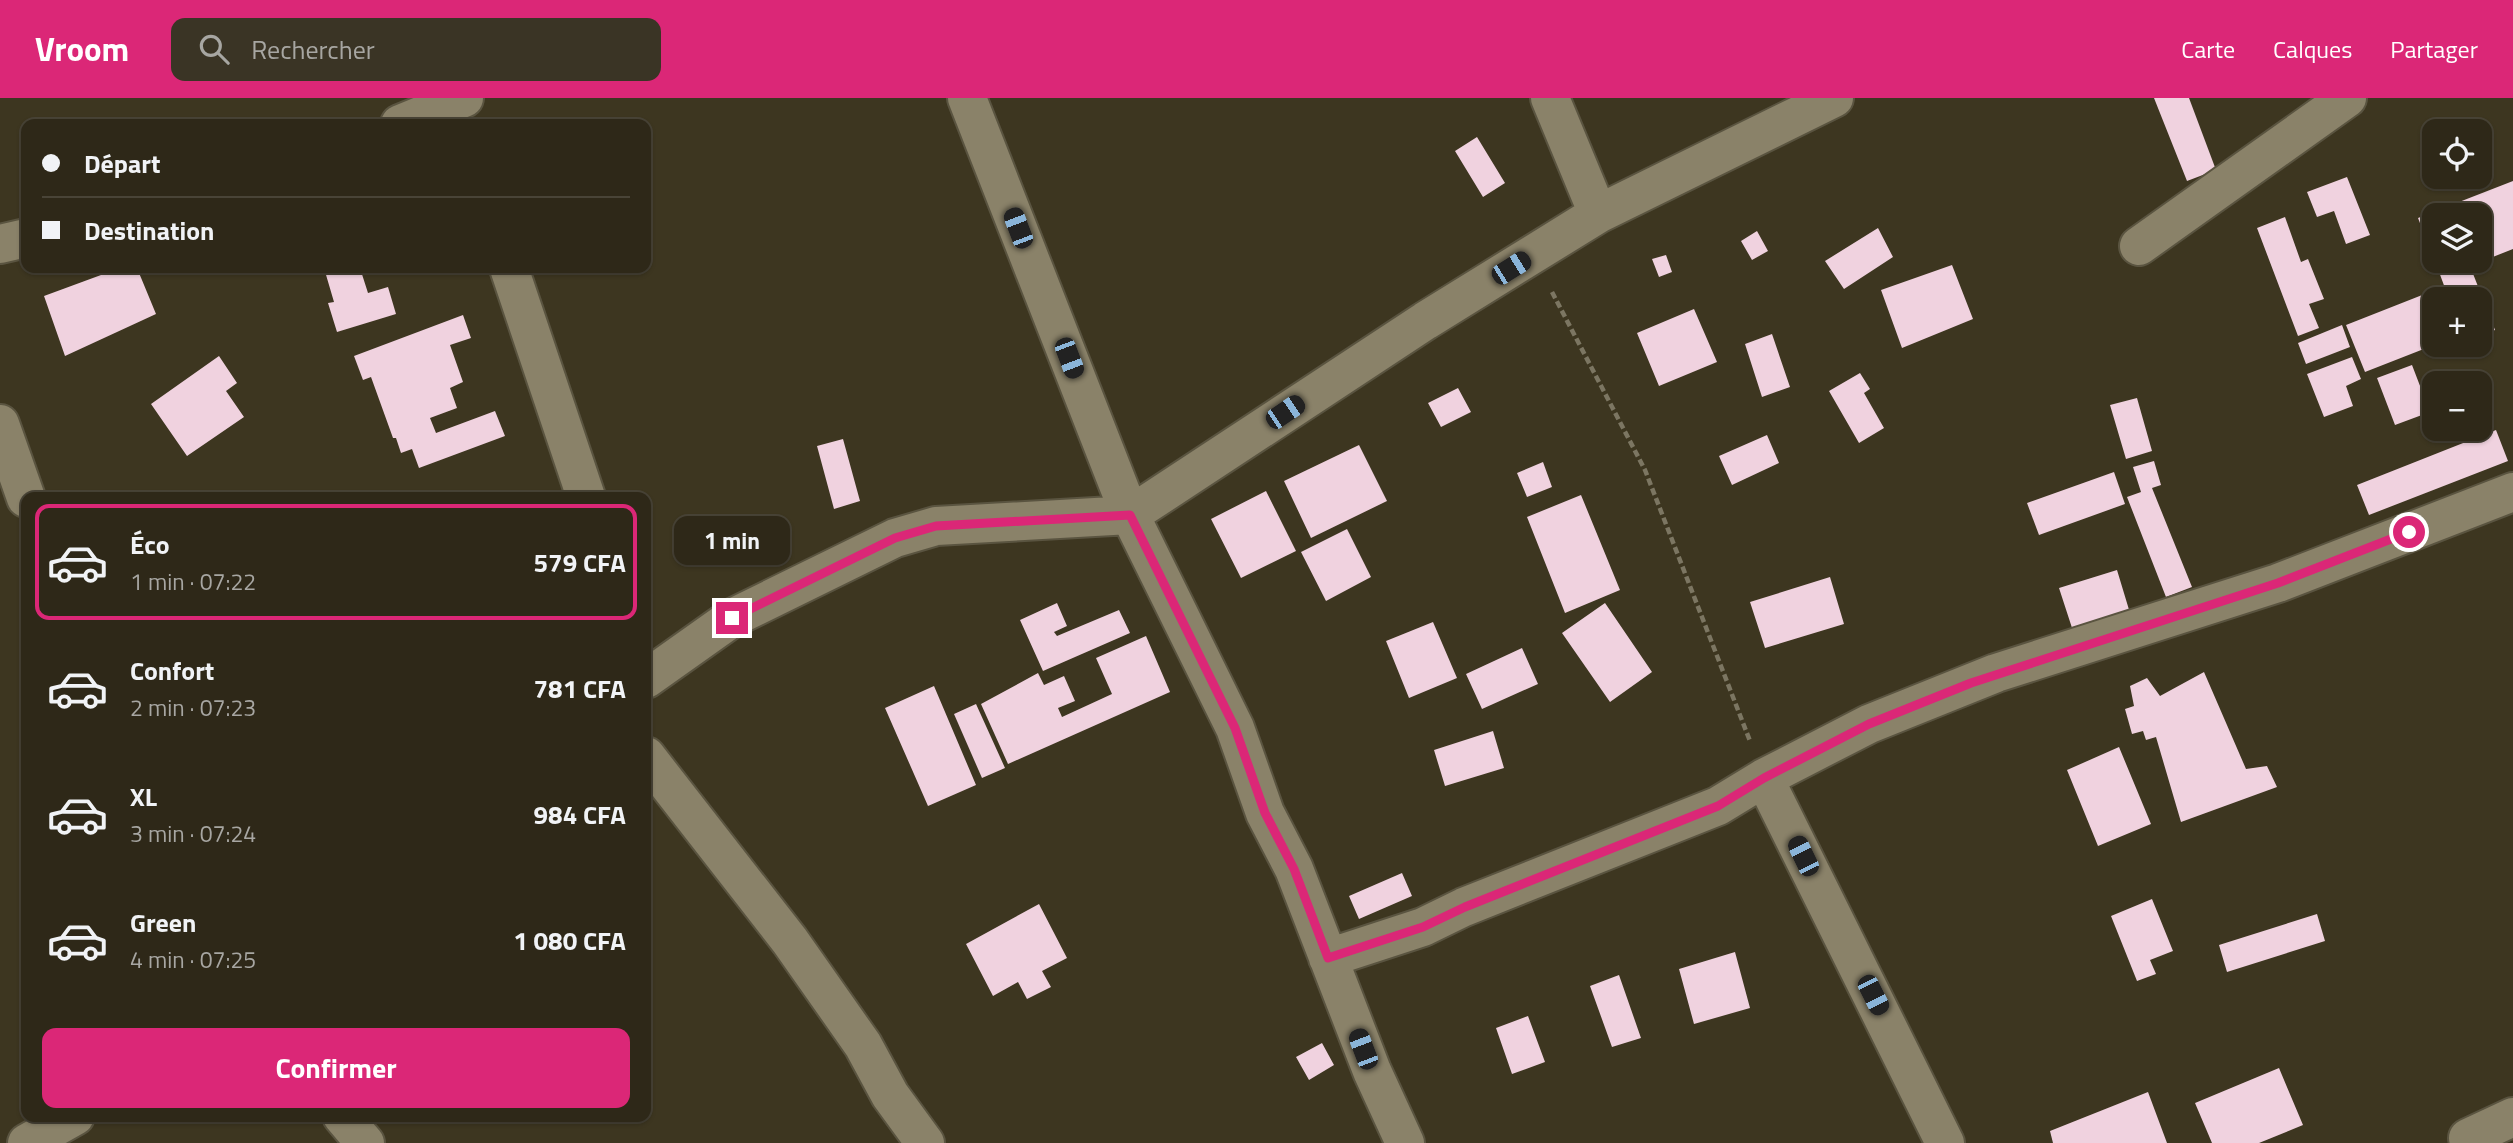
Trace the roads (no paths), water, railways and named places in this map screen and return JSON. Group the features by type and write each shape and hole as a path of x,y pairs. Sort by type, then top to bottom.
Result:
{"street":[{"path":"967,98 1130,515 1235,728 1265,813 1294,869 1372,1071 1405,1143"},
{"path":"1550,98 1598,214"},
{"path":"651,674 732,618 895,538 936,526 1130,515 1414,328 1598,214 1834,98"},
{"path":"2138,246 2347,98"},
{"path":"416,119 458,106"},
{"path":"0,244 21,239"},
{"path":"511,273 584,492"},
{"path":"0,424 24,492"},
{"path":"1328,958 1423,927 1465,907 1718,806 1764,778 1869,724 1996,673 2278,583 2513,492"},
{"path":"651,763 790,942 863,1045 890,1095 925,1143"},
{"path":"1764,778 1945,1143"},
{"path":"2468,1138 2513,1117"},
{"path":"27,1143 64,1122"},
{"path":"347,1122 365,1143"}]}
